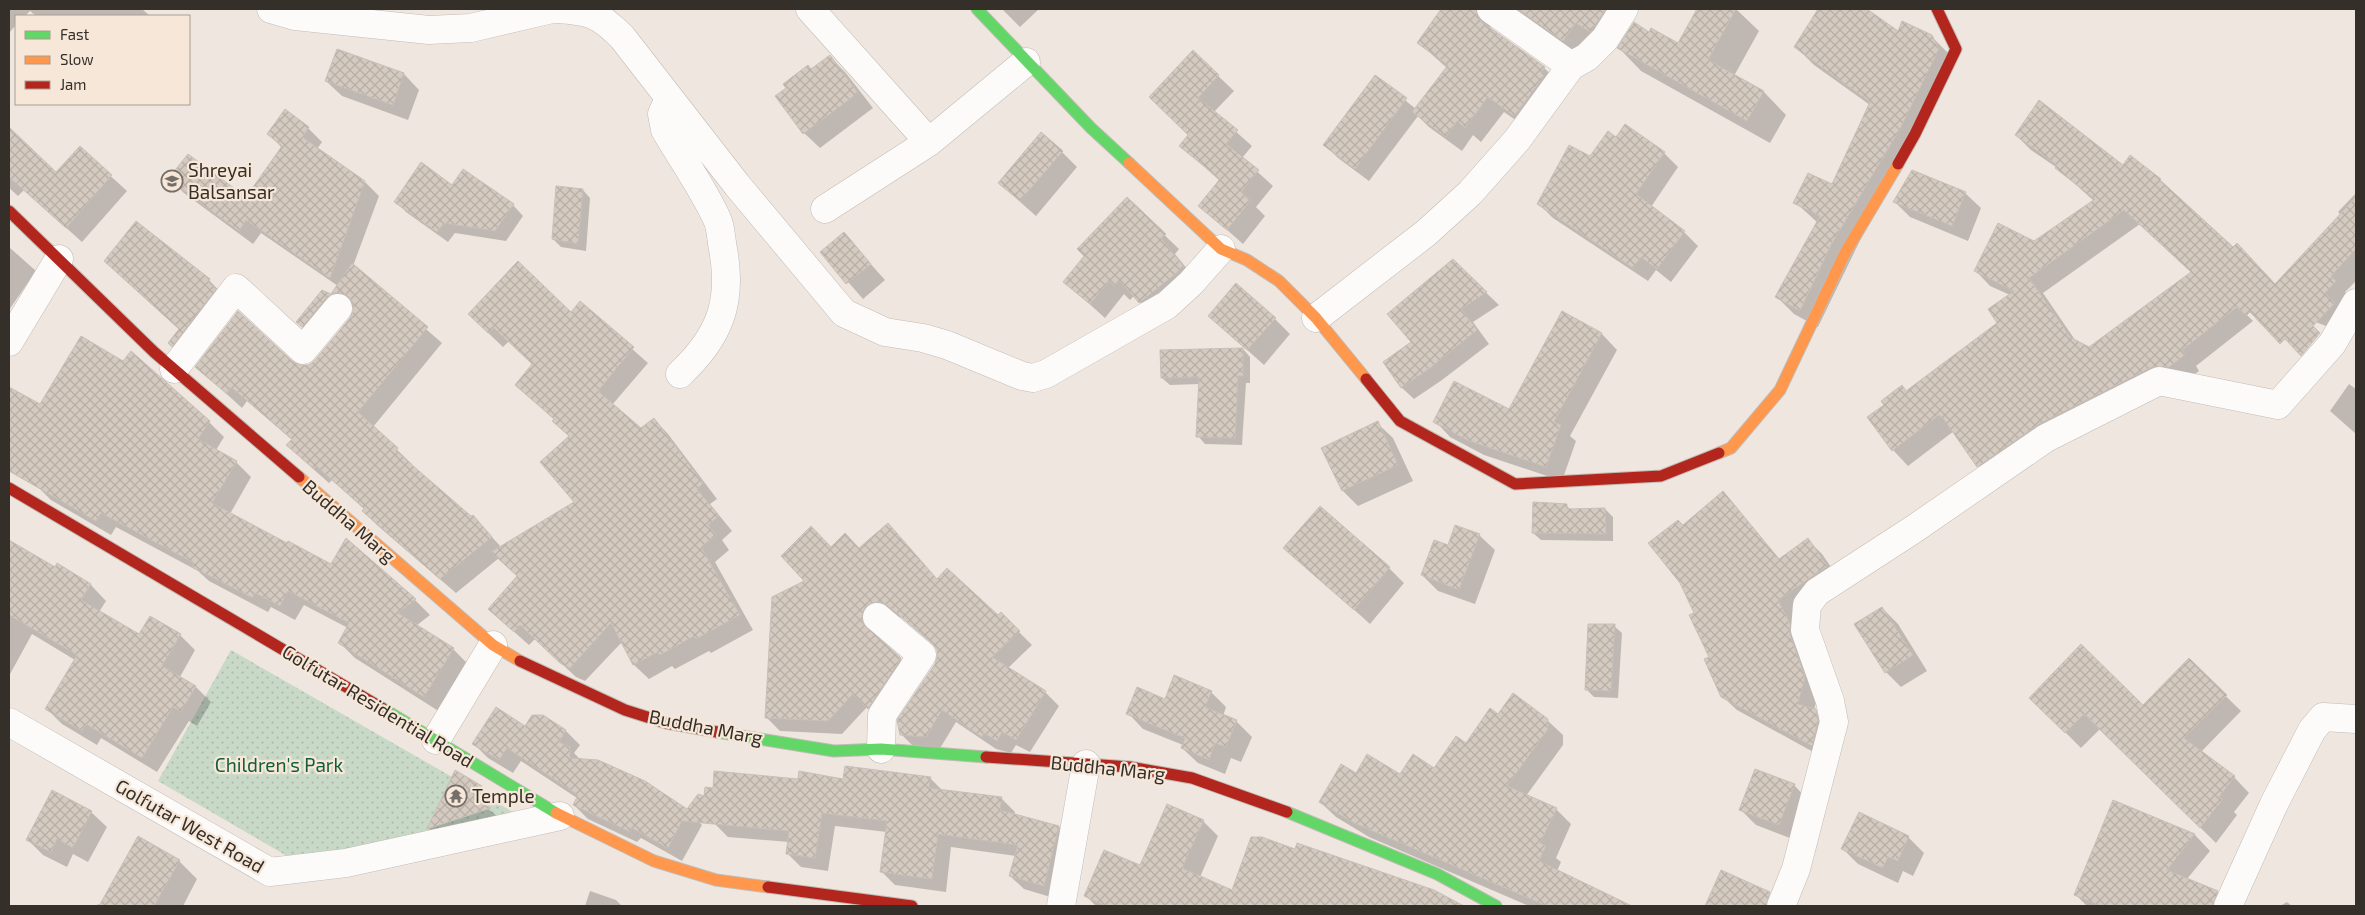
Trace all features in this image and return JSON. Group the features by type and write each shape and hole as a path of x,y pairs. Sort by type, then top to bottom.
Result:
{"street":[{"path":"270,9 295,16 429,30 471,28 552,9"},
{"path":"557,9 583,10 605,20 622,37 737,185 844,313 885,332 923,338 947,345 1022,376 1033,378 1046,374 1167,305 1191,283 1221,249"},
{"path":"810,9 929,142"},
{"path":"977,9 1090,128 1221,249 1247,260 1279,280 1316,318 1400,421 1515,484 1661,476 1731,448 1780,390 1844,253 1916,134 1956,49 1937,9"},
{"path":"1491,9 1571,66"},
{"path":"1316,318 1426,233 1470,193 1517,140 1571,66 1587,58 1605,38 1624,9"},
{"path":"824,209 929,142 1026,62"},
{"path":"669,99 662,114 665,130 718,220 727,291 717,325 709,342 700,356 680,374"},
{"name":"Buddha Marg","path":"9,211 174,369 494,645 527,665 625,710 666,723 834,751 881,749 1130,766 1192,778 1278,808 1437,874 1496,906"},
{"path":"9,342 59,260"},
{"path":"174,369 236,288 303,350 338,308"},
{"path":"1781,906 1796,869 1834,722 1830,701 1805,630 1806,605 1817,592 1914,529 2046,438 2159,380 2278,405 2332,344 2356,304"},
{"name":"Golfutar Residential Road","path":"9,488 436,740 560,816 654,861 716,880 912,906"},
{"path":"877,617 922,655 882,715 881,749"},
{"path":"436,740 494,645"},
{"path":"2228,906 2274,804 2312,730 2324,717 2356,719"},
{"name":"Golfutar West Road","path":"9,722 270,872 346,863 560,816"},
{"path":"1061,906 1086,764"}],"green space":[{"name":"Children's Park","path":"231,650 513,812 307,858 287,856 158,781"}],"building":[{"path":"1441,9 1476,9 1477,16 1482,22 1545,67 1541,73 1544,76 1514,116 1488,97 1465,128 1457,121 1446,137 1412,112 1448,65 1417,43"},
{"path":"1518,9 1606,9 1590,32 1576,23 1563,41"},
{"path":"1697,9 1736,9 1708,60 1764,91 1747,121 1617,48 1634,22 1649,32 1651,28 1678,43"},
{"path":"1818,9 1867,9 1898,31 1902,21 1932,35 1939,49 1901,127 1831,245 1800,311 1775,297 1820,216 1793,203 1808,173 1832,184 1870,102 1794,47"},
{"path":"337,49 404,73 393,105 325,81"},
{"path":"1193,50 1219,75 1198,98 1238,130 1226,144 1259,170 1241,192 1251,200 1227,230 1198,206 1220,179 1179,146 1188,135 1149,97"},
{"path":"830,55 858,93 803,134 775,96 786,88 783,84 808,65 811,69"},
{"path":"1375,75 1407,98 1355,169 1323,145"},
{"path":"2039,100 2123,165 2130,155 2161,179 2233,247 2237,243 2275,284 2356,197 2356,249 2331,276 2336,281 2325,293 2335,303 2313,326 2320,333 2301,356 2285,339 2280,344 2250,312 2246,316 2237,307 2182,350 2185,355 2169,367 2152,367 2039,424 1977,467 1939,415 1892,451 1867,417 1884,405 1881,401 1902,385 1906,391 1997,323 1988,309 2014,291 1974,271 1998,223 2034,241 2095,199 2055,168 2057,165 2015,135","holes":["2124,210 2191,272 2089,347 2070,337 2029,278"]},
{"path":"285,109 309,127 302,137 365,181 330,278 246,220 239,231 168,179 188,154 246,197 282,146 267,134"},
{"path":"1625,124 1665,152 1636,194 1685,231 1657,269 1641,257 1633,268 1537,204 1569,145 1590,156 1608,131 1616,137"},
{"path":"9,127 56,172 80,146 112,175 66,228 9,177"},
{"path":"1041,132 1063,151 1020,201 998,183"},
{"path":"421,162 452,185 463,169 514,204 495,231 444,223 437,232 394,202"},
{"path":"1912,170 1966,192 1952,226 1893,202"},
{"path":"556,186 583,189 578,244 552,239"},
{"path":"1127,197 1166,234 1161,238 1184,267 1139,303 1120,281 1114,286 1109,281 1090,304 1063,282 1084,256 1077,249"},
{"path":"136,221 210,279 208,282 216,289 172,347 168,343 179,329 104,261"},
{"path":"844,232 871,264 846,284 820,252"},
{"path":"1453,259 1487,292 1461,309 1477,330 1430,368 1401,388 1383,362 1411,342 1387,314"},
{"path":"518,261 571,312 580,301 634,347 598,391 641,428 654,418 703,483 697,489 719,516 708,525 716,535 701,547 740,615 696,639 694,636 660,655 658,652 633,665 611,623 570,668 560,663 520,625 514,632 488,609 517,576 491,552 574,502 540,462 569,436 552,421 554,419 515,385 532,364 494,328 488,333 468,314"},
{"path":"352,263 428,327 358,412 398,448 396,451 471,516 473,515 492,537 440,579 362,511 364,508 316,466 314,469 286,445 292,439 231,387 227,394 195,367 238,311 292,361 300,365 309,365 350,318 353,311 353,303 348,296 341,293 333,293 326,298 302,327 296,322 322,290 331,294"},
{"path":"1236,283 1276,318 1247,350 1208,316"},
{"path":"1562,311 1602,333 1554,422 1561,425 1546,467 1467,440 1433,422 1454,381 1509,409"},
{"path":"81,336 123,361 131,351 210,421 198,439 237,461 212,503 331,564 346,538 416,599 398,613 454,648 424,697 338,643 349,623 288,591 280,606 255,593 253,598 192,567 194,563 101,513 96,521 9,471 9,387 40,404"},
{"path":"1243,348 1243,376 1238,376 1235,438 1196,437 1199,377 1161,378 1160,350"},
{"path":"1378,421 1398,465 1342,491 1321,448"},
{"path":"1723,491 1779,559 1808,538 1827,566 1778,600 1790,624 1790,635 1805,677 1798,704 1816,709 1818,721 1812,746 1721,697 1704,659 1709,657 1689,615 1694,613 1680,583 1648,543 1678,520 1683,525"},
{"path":"1533,502 1567,504 1567,509 1605,508 1606,534 1532,533"},
{"path":"1320,506 1390,567 1354,610 1283,548"},
{"path":"888,523 937,579 947,568 998,615 1001,612 1020,631 992,657 1046,691 1016,740 1002,732 997,741 984,733 982,737 942,710 926,737 900,735 897,720 935,664 937,650 932,643 887,605 879,602 871,603 865,607 862,615 863,623 901,658 868,709 853,694 828,721 765,718 772,597 804,581 781,556 811,526 831,547 845,533 859,548"},
{"path":"1455,525 1480,534 1459,590 1421,575 1434,540 1448,545"},
{"path":"9,540 55,567 57,563 91,584 81,600 139,634 150,616 181,634 162,666 196,686 181,712 173,707 142,758 86,724 82,731 45,709 77,655 9,615"},
{"path":"1882,607 1913,655 1885,673 1854,624"},
{"path":"1588,624 1615,624 1611,691 1585,690"},
{"path":"2081,644 2143,705 2189,658 2227,695 2184,738 2235,776 2219,797 2223,799 2200,828 2084,714 2065,733 2029,698"},
{"path":"1174,675 1212,691 1205,707 1237,720 1226,747 1215,743 1209,760 1181,748 1185,738 1126,714 1137,687 1165,699"},
{"path":"1513,693 1548,719 1548,729 1507,786 1557,808 1540,843 1546,846 1539,861 1632,906 1547,906 1352,822 1319,802 1341,764 1356,773 1367,754 1400,774 1413,754 1434,768 1456,736 1466,743 1490,708 1498,714"},
{"path":"496,707 525,726 532,715 543,715 566,730 559,742 570,747 570,758 598,760 645,781 687,809 698,794 704,796 705,787 713,788 714,771 798,779 799,771 843,779 845,766 931,777 929,788 1002,797 1000,810 1059,826 1044,886 1009,876 1018,845 938,834 932,879 880,872 887,821 822,813 815,858 786,854 789,831 682,821 668,848 632,828 630,832 573,805 578,795 507,748 499,760 472,744"},
{"path":"1755,769 1795,784 1779,825 1739,810"},
{"name":"Temple","path":"455,770 482,786 473,799 491,808 427,829"},
{"path":"52,790 92,811 73,848 57,839 51,852 26,840"},
{"path":"2113,800 2195,834 2167,870 2218,891 2213,906 2101,906 2074,895"},
{"path":"1167,804 1204,820 1182,868 1232,890 1251,837 1262,837 1295,849 1297,843 1434,890 1464,906 1106,906 1084,896 1104,850 1140,865"},
{"path":"1859,812 1909,836 1898,861 1888,857 1883,868 1841,849"},
{"path":"138,836 180,860 154,906 99,906"},
{"path":"1721,870 1770,892 1766,906 1705,906"}],"traffic: fast":[{"path":"977,9 1091,128 1129,163"},
{"path":"382,708 556,813"},
{"path":"717,732 834,751 881,749 986,757"},
{"path":"1287,812 1437,874 1496,906"}],"traffic: slow":[{"path":"1129,163 1221,249 1247,260 1279,281 1316,318 1366,379"},
{"path":"1719,453 1731,448 1780,390 1845,253 1898,164"},
{"path":"299,477 493,645 520,661"},
{"path":"556,813 654,861 716,880 768,887"}],"traffic: jam":[{"path":"1898,164 1915,134 1956,49 1937,9"},
{"path":"9,211 154,352 299,477"},
{"path":"1366,379 1400,421 1515,484 1661,476 1719,453"},
{"path":"9,488 382,708"},
{"path":"520,661 625,710 666,723 717,732"},
{"path":"986,757 1130,767 1192,778 1287,812"},
{"path":"768,887 912,906"}],"place":[{"name":"Shreyai Balsansar","path":"172,181"},
{"name":"Temple","path":"456,796"}]}
